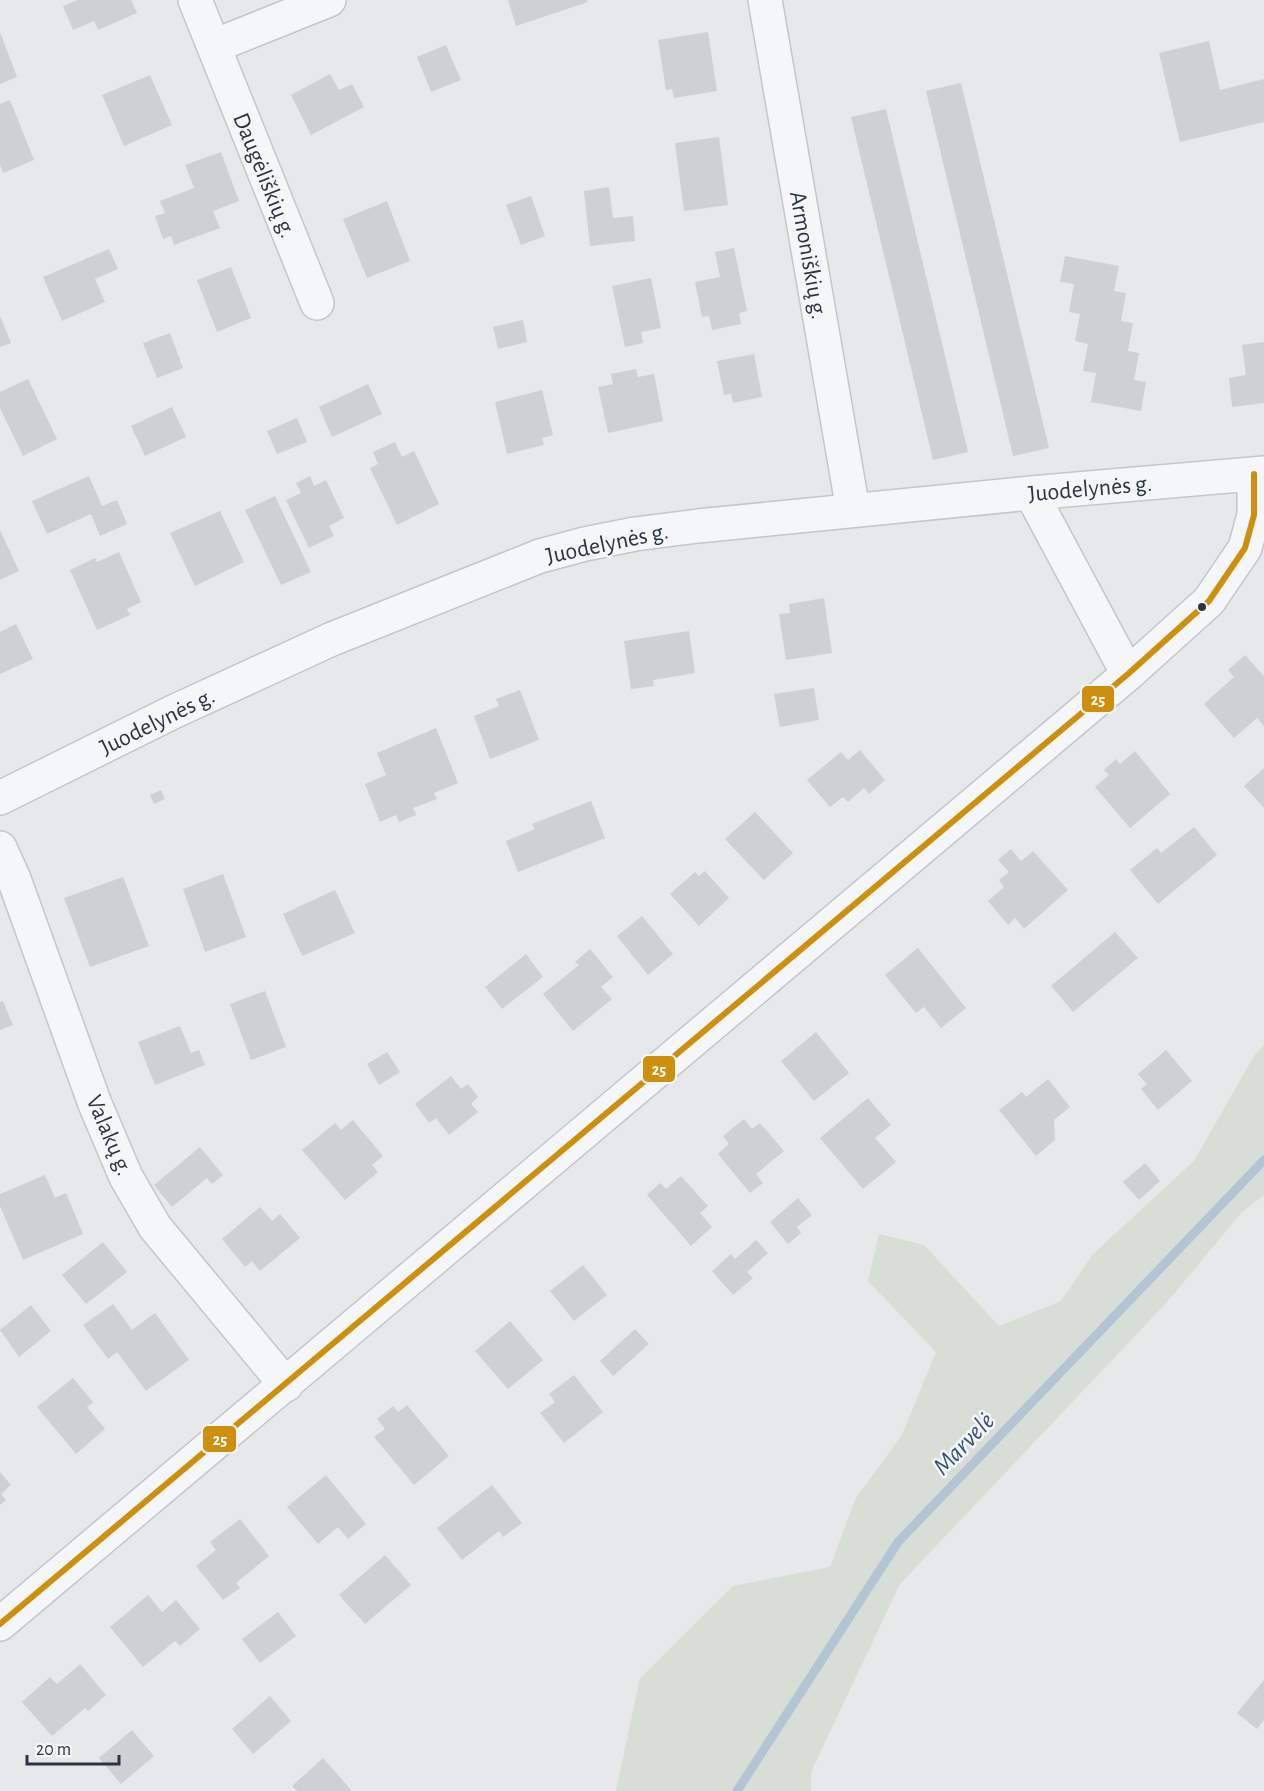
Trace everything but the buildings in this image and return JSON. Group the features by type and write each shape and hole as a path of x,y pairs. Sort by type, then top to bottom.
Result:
{"street":[{"name":"Daugėliškių g.","path":"195,0 317,303"},
{"path":"214,46 329,0"},
{"name":"Armoniškių g.","path":"765,0 853,510"},
{"path":"0,1624 1128,674 1209,602 1245,548 1254,515 1259,473"},
{"name":"Juodelynės g.","path":"0,798 173,712 332,639 540,556 585,544 635,534 853,510 1259,473"},
{"path":"1031,493 1128,674"},
{"name":"Valakų g.","path":"0,848 14,879 95,1104 126,1178 156,1227 285,1385"}],"shaded area":[{"path":"1264,1045 1264,1195 1242,1212 1168,1301 900,1584 811,1772 811,1791 616,1791 640,1678 733,1586 830,1567 856,1498 902,1435 936,1352 868,1281 879,1234 924,1245 999,1326 1061,1301 1093,1254 1194,1161 1254,1056"}],"waterway":[{"name":"Marvelė","path":"737,1791 898,1542 1264,1160"}],"transit line":[{"name":"25","path":"0,1624 1128,674 1209,601 1245,548 1254,515 1254,474"}]}
